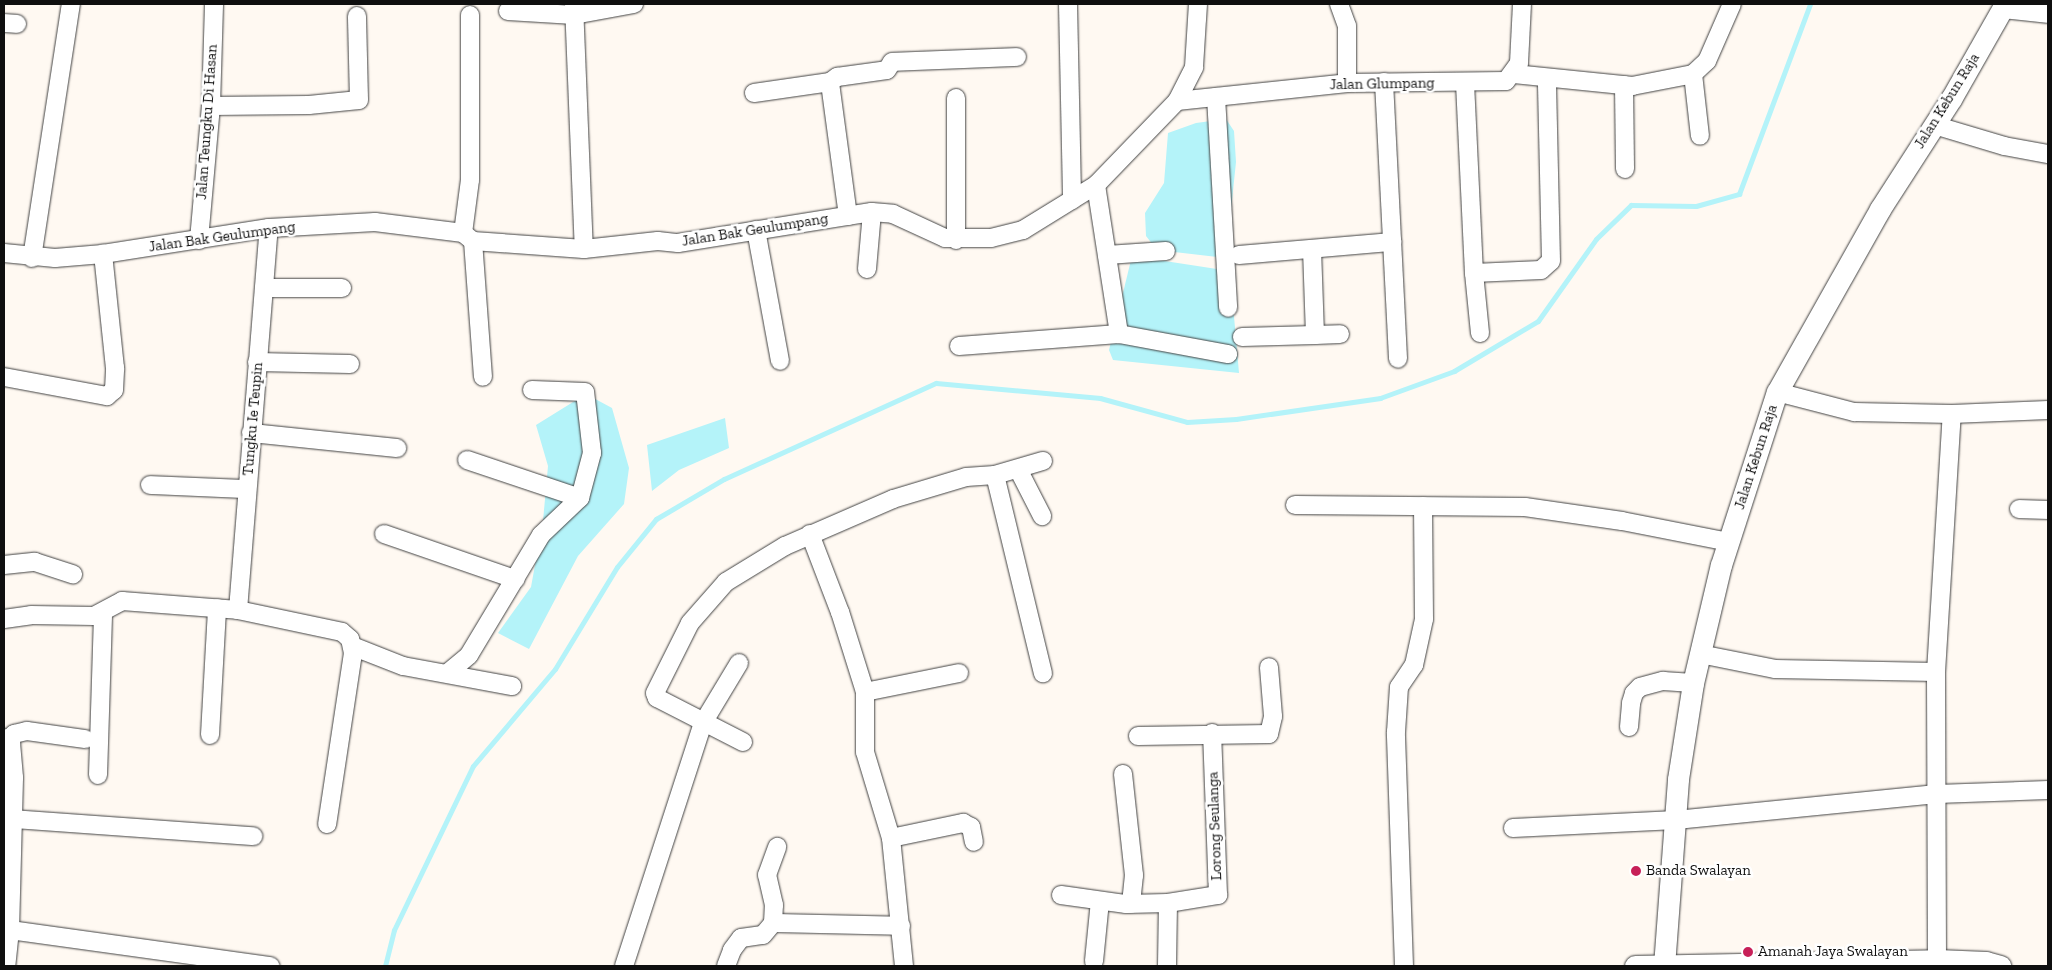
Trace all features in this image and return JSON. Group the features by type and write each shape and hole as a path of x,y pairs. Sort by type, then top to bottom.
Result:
{"street":[{"path":"32,258 71,4"},
{"name":"Jalan Teungku Di Hasan","path":"199,240 211,106 214,4"},
{"path":"508,11 574,9 634,4"},
{"path":"1068,4 1072,200"},
{"name":"Jalan Bak Geulumpang","path":"4,253 32,258 103,254 269,228 375,222 468,237 584,249 658,241 678,243 756,230 773,230 872,212 892,214 934,234 956,240 991,238 1023,230 1096,185 1177,101 1194,67 1198,4"},
{"path":"1339,4 1347,26 1347,83"},
{"path":"1522,4 1521,50 1514,74 1624,85 1660,82 1693,74 1707,61 1732,4"},
{"path":"2004,6 2048,14"},
{"name":"Jalan Kebun Raja","path":"1664,965 1678,779 1693,683 1729,542 1778,392 1880,209 1934,125 2004,6"},
{"path":"574,9 584,249"},
{"path":"470,15 468,237 483,377"},
{"path":"211,106 309,105 360,100 356,16"},
{"path":"754,93 830,82 837,78 886,70 892,62 1017,57"},
{"name":"Jalan Glumpang","path":"1177,101 1347,83 1506,81 1514,74"},
{"path":"1693,74 1700,136"},
{"path":"1474,273 1541,270 1550,261 1547,78"},
{"path":"830,82 848,216"},
{"path":"1384,82 1398,359"},
{"path":"1465,83 1474,273 1480,333"},
{"path":"1624,85 1625,169"},
{"path":"1216,97 1228,308"},
{"path":"956,98 956,240"},
{"path":"1934,125 2004,146 2048,154"},
{"path":"1096,185 1118,334"},
{"path":"867,269 872,212"},
{"name":"Tungku Ie Teupin","path":"238,610 269,228"},
{"path":"756,230 780,361"},
{"path":"1239,255 1392,242"},
{"path":"1312,249 1315,336"},
{"path":"1107,254 1166,251"},
{"path":"4,377 107,396 114,390 115,368 103,254"},
{"path":"264,288 342,288"},
{"path":"959,346 1118,334 1228,354"},
{"path":"1242,337 1340,334"},
{"path":"257,362 350,364"},
{"path":"449,672 469,655 541,535 580,498 592,454 585,392 532,390"},
{"path":"1778,392 1839,410 1952,414 2048,410"},
{"path":"1937,960 1936,672 1952,414"},
{"path":"252,433 397,448"},
{"path":"467,460 580,498"},
{"path":"743,742 657,698 655,693 673,652 690,624 726,582 810,534 893,499 966,477 995,475 1018,470 1043,461"},
{"path":"1018,470 1042,516"},
{"path":"995,475 1043,673"},
{"path":"150,485 247,489"},
{"path":"1295,505 1525,507 1622,521 1729,542"},
{"path":"1404,966 1396,732 1400,688 1414,665 1424,619 1423,506"},
{"path":"2019,509 2048,510"},
{"path":"384,534 515,579"},
{"path":"810,534 840,612 865,692 865,752 891,838 904,966"},
{"path":"4,566 36,562 73,574"},
{"path":"4,619 31,615 103,613 122,602 238,610 342,632 352,646 403,666 449,672 512,686"},
{"path":"210,735 217,608"},
{"path":"98,775 103,613"},
{"path":"327,824 352,646"},
{"path":"1700,654 1775,669 1936,672"},
{"path":"624,966 703,723 739,663"},
{"path":"1138,736 1212,733 1269,734 1273,716 1269,667"},
{"path":"865,692 959,673"},
{"path":"1629,727 1631,704 1640,687 1663,681 1693,683"},
{"path":"6,966 10,930 14,778 6,739 14,734 27,731 85,740"},
{"name":"Lorong Seulanga","path":"1168,903 1218,895 1212,733"},
{"path":"1123,774 1134,875 1131,904"},
{"path":"1513,828 1676,820 1936,794 2048,790"},
{"path":"13,819 253,836"},
{"path":"891,838 963,823 971,827 974,842"},
{"path":"726,966 732,950 741,938 763,935 773,924 774,905 767,875 777,847"},
{"path":"1061,896 1131,904 1168,903 1167,966"},
{"path":"1094,961 1100,901"},
{"path":"773,924 901,926"},
{"path":"10,930 271,966"},
{"path":"1635,966 1937,960 1986,962 2000,966"}],"water":[{"path":"1226,119 1234,131 1236,162 1226,258 1157,250 1146,236 1145,213 1164,183 1168,133 1196,123"},
{"path":"1132,256 1230,271 1239,373 1113,360 1109,350"},
{"path":"586,394 612,408 629,468 624,504 578,556 529,649 498,633 531,587 543,521 548,466 536,425"},
{"path":"725,418 729,448 679,470 652,491 647,445"}],"waterway":[{"path":"385,966 394,930 473,766 555,669 617,567 656,519 724,479 936,383 1100,398 1187,422 1236,419 1380,398 1454,371 1538,321 1596,239 1631,205 1696,206 1739,194 1810,4"}],"place":[{"name":"Banda Swalayan","path":"1636,871"},
{"name":"Amanah Jaya Swalayan","path":"1748,952"}]}
